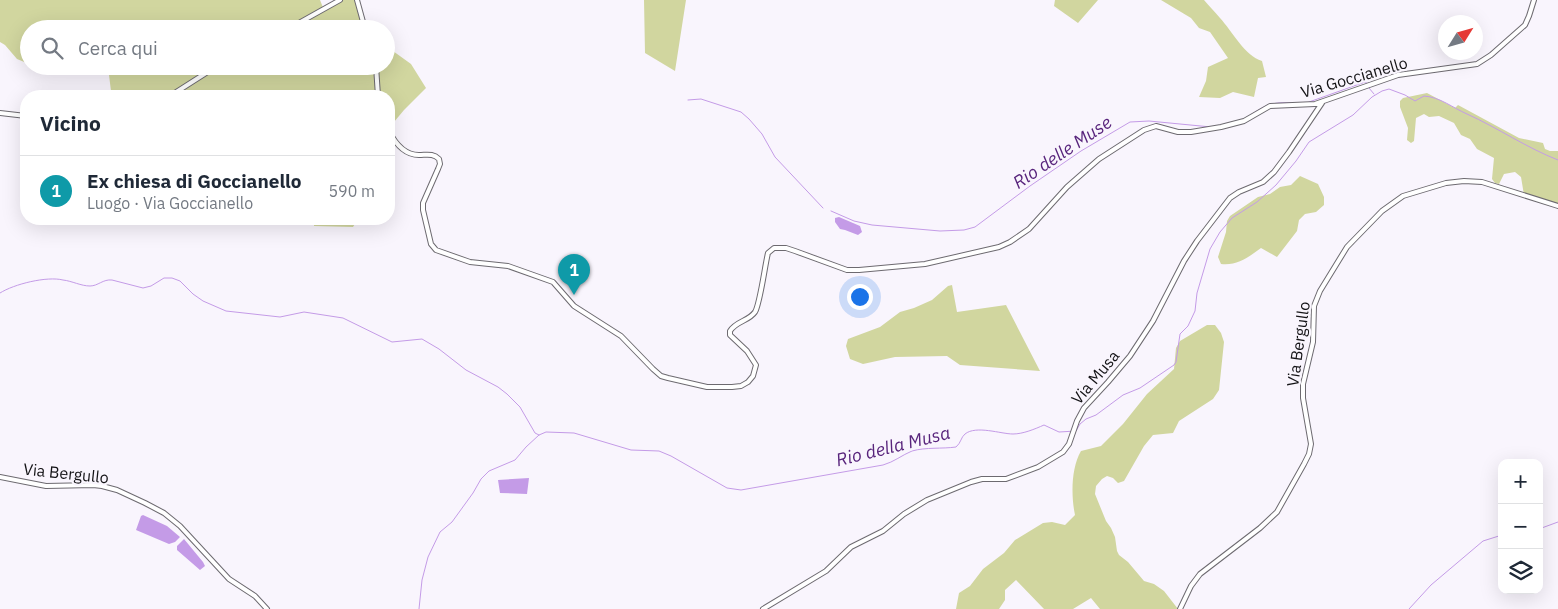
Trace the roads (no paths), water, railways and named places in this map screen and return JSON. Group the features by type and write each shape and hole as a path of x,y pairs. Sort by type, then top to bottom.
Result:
{"street":[{"path":"304,20 340,0"},
{"path":"357,0 363,20"},
{"name":"Via Goccianello","path":"395,141 406,152 418,155 432,155 439,159 440,164 424,197 423,210 431,244 436,250 470,262 508,266 553,282 574,306 621,336 661,376 707,387 741,386 754,376 756,365 753,359 730,335 730,331 736,324 750,317 756,310 768,254 774,248 795,251 847,270 859,270 925,264 999,247 1029,229 1067,187 1099,159 1144,130 1156,126 1184,132 1198,131 1238,123 1270,106 1305,105 1323,101 1398,75 1481,63 1525,25 1530,16 1534,0"},
{"path":"179,90 203,75"},
{"path":"377,75 378,90"},
{"name":"Via Musa","path":"763,609 826,571 851,547 883,531 904,514 927,500 954,487 982,479 1006,479 1038,467 1063,452 1069,444 1084,408 1126,360 1153,320 1184,261 1197,241 1230,198 1263,182 1274,172 1323,101"},
{"path":"0,113 20,115"},
{"name":"Via Bergullo","path":"1180,609 1200,574 1260,528 1277,512 1309,454 1310,444 1303,391 1305,370 1313,342 1314,306 1320,291 1347,247 1382,210 1403,196 1446,183 1482,182 1558,206"},
{"name":"Via Bergullo","path":"0,477 46,486 102,486 117,490 145,503 164,513 180,526 229,579 255,596 267,609"}],"waterway":[{"name":"Rio delle Muse","path":"1309,102 1365,82 1368,84"},
{"name":"Rio delle Muse","path":"1369,88 1374,94"},
{"name":"Rio della Musa","path":"419,609 422,580 428,557 440,532 452,522 481,479 489,471 515,460 539,435 546,432 574,433 631,450 659,451 727,488 741,490 883,465 912,451 956,447 965,434 975,430 1017,434 1044,425 1059,432 1076,431 1086,419 1096,415 1123,395 1140,388 1174,365 1180,334 1188,326 1195,311 1197,293 1210,249 1220,232 1232,218 1257,202 1276,185 1309,142 1353,115 1372,97 1382,91 1389,89 1415,101 1424,96 1436,98 1535,150 1558,160"},
{"name":"Rio delle Muse","path":"688,100 701,99 741,112 762,134 775,157 823,208"},
{"name":"Rio delle Muse","path":"1242,120 1270,105 1291,103"},
{"name":"Rio delle Muse","path":"831,211 854,221 872,225 940,231 964,230 975,227 1081,151 1130,122 1149,121 1211,127"},
{"name":"Rio delle Muse","path":"1215,126 1224,125"},
{"path":"0,293 22,284 48,279 90,286 112,280 143,288 151,286 164,278 172,278 180,281 203,301 226,311 280,317 304,312 343,318 392,342 422,339 439,349 466,370 507,394 520,407 535,433 539,435"},
{"path":"1543,528 1558,522"},
{"path":"1409,609 1431,585 1483,541 1498,536"}],"place":[{"name":"Ex chiesa di Goccianello","path":"574,295"}]}
